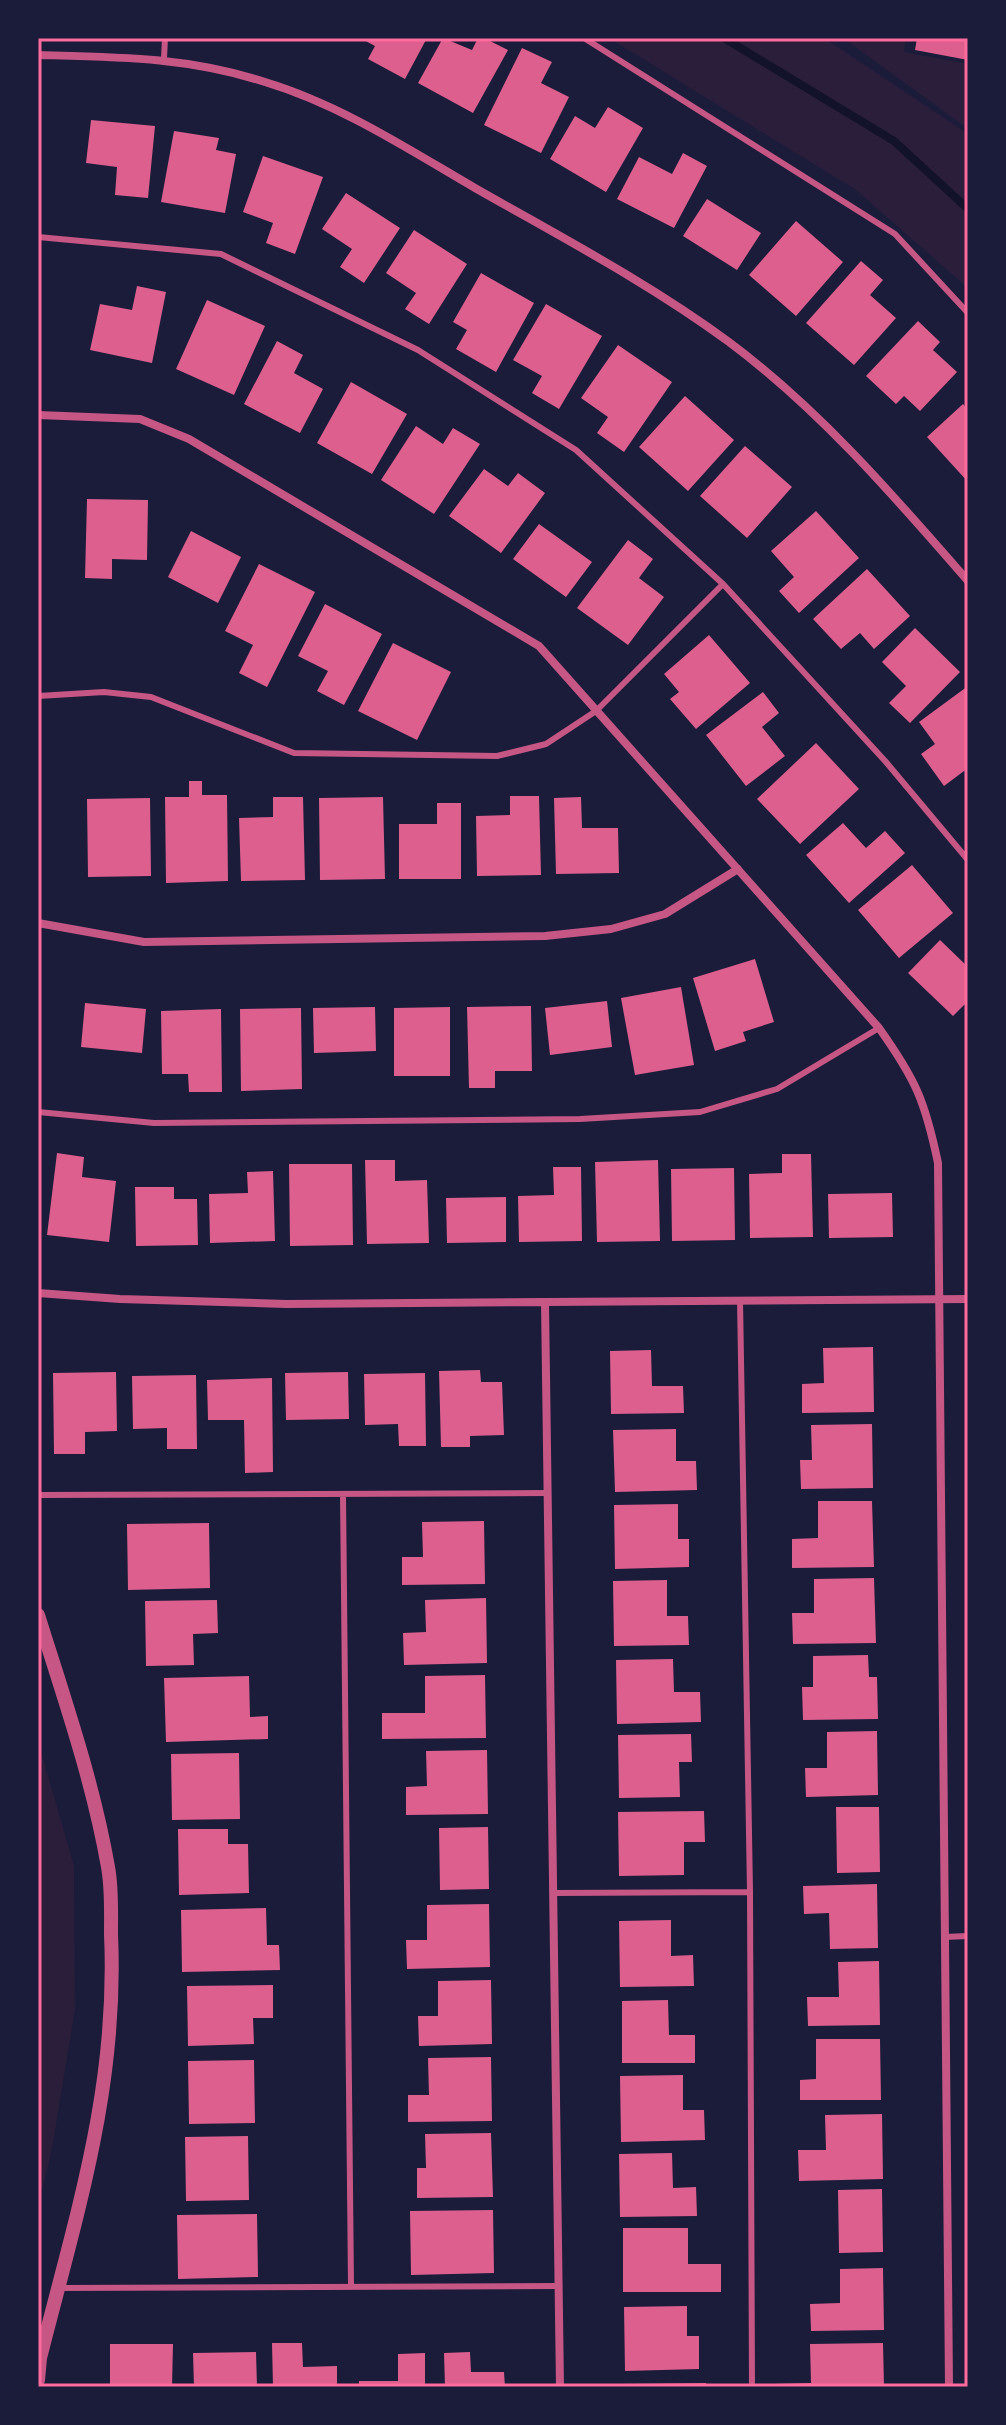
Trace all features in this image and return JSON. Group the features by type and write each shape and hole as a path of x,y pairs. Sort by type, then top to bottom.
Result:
{"street":[{"path":"38,55 164,58 265,82 344,113 652,290 730,343 805,406 872,472 968,581"},
{"path":"38,415 140,419 189,439 539,646 879,1028 912,1074 927,1109 938,1163 949,2387"},
{"path":"38,923 144,942 545,936 611,929 665,914 738,869"},
{"path":"38,1293 286,1304 968,1299"},
{"path":"545,1303 560,2387"},
{"path":"38,1615 82,1758 109,1869 112,1956 110,2051 94,2155 58,2288 38,2380"}],"lane":[{"path":"164,58 165,38"},
{"path":"584,38 895,234 968,313"},
{"path":"38,237 221,254 418,350 576,450 723,584 886,762 968,860"},
{"path":"38,696 104,692 151,697 294,753 497,756 546,744 596,711 723,584"},
{"path":"38,1112 154,1123 580,1119 700,1112 777,1089 879,1028"},
{"path":"740,1300 750,1892 752,2387"},
{"path":"38,1495 548,1493"},
{"path":"343,1494 351,2286"},
{"path":"553,1893 750,1892"},
{"path":"944,1937 968,1936"},
{"path":"58,2288 559,2286"}],"shaded area":[{"path":"609,38 824,38 968,134 968,288 856,190"},
{"path":"843,38 906,38 904,52 968,64 968,129"},
{"path":"38,1741 74,1866 75,2010 51,2154 38,2207"}],"building":[{"path":"360,38 427,38 405,79 368,59 375,46"},
{"path":"443,38 472,50 478,38 484,38 508,50 473,113 418,83"},
{"path":"917,38 968,38 968,60 915,50"},
{"path":"522,48 552,62 541,83 569,97 541,153 484,125"},
{"path":"608,107 643,128 606,192 550,159 575,116 595,128"},
{"path":"91,120 155,126 148,198 115,195 117,167 86,163"},
{"path":"174,131 219,138 216,150 236,154 225,213 161,202"},
{"path":"683,153 707,166 674,228 617,199 639,157 672,174"},
{"path":"263,156 323,177 295,254 266,243 273,223 243,212"},
{"path":"346,193 400,228 364,283 340,267 352,249 322,229"},
{"path":"707,199 761,233 737,270 683,236"},
{"path":"796,221 843,262 796,316 749,275"},
{"path":"414,230 467,264 429,324 405,309 416,293 386,273"},
{"path":"861,261 883,280 870,295 896,318 854,365 806,323"},
{"path":"481,273 534,303 496,372 456,349 467,330 453,322"},
{"path":"137,286 166,292 152,363 90,350 100,304 132,310"},
{"path":"207,300 265,326 234,395 176,369"},
{"path":"546,304 602,336 559,409 532,393 542,376 513,360"},
{"path":"918,321 940,342 933,350 957,372 920,411 904,396 896,404 866,376"},
{"path":"277,341 303,355 294,373 323,389 300,433 244,404"},
{"path":"618,345 672,382 624,452 597,433 608,417 581,398"},
{"path":"351,382 407,414 372,474 317,443"},
{"path":"685,396 734,440 688,491 639,447"},
{"path":"963,404 968,410 968,482 927,437"},
{"path":"416,426 443,444 453,428 480,444 434,514 381,480"},
{"path":"745,446 792,487 747,538 700,496"},
{"path":"484,469 508,486 518,473 545,493 501,553 449,516"},
{"path":"87,499 148,500 147,560 112,559 112,579 85,578"},
{"path":"816,511 859,558 799,613 779,591 794,577 771,551"},
{"path":"539,524 592,562 566,597 513,559"},
{"path":"191,531 241,557 218,603 168,577"},
{"path":"628,540 653,559 639,578 664,597 628,645 577,608"},
{"path":"259,564 315,592 267,687 239,673 253,645 225,631"},
{"path":"867,569 910,616 874,649 860,633 841,649 813,619"},
{"path":"325,604 382,634 344,705 317,691 328,671 298,656"},
{"path":"915,628 960,672 910,723 889,703 906,686 882,662"},
{"path":"709,635 750,683 696,729 670,699 679,692 664,674"},
{"path":"393,643 451,672 417,740 358,711"},
{"path":"968,686 968,768 944,786 921,754 935,744 919,722"},
{"path":"763,692 779,713 762,727 785,756 746,786 706,735"},
{"path":"816,743 859,789 800,844 757,799"},
{"path":"189,781 202,781 202,795 227,795 228,881 166,883 165,797 189,797"},
{"path":"510,796 539,796 541,875 477,876 476,816 510,815"},
{"path":"273,797 303,797 305,880 241,881 239,818 273,817"},
{"path":"383,797 385,879 320,880 319,798"},
{"path":"581,797 582,828 618,828 619,873 556,874 554,798"},
{"path":"150,798 151,876 88,877 87,799"},
{"path":"437,803 461,803 461,879 399,879 399,824 437,824"},
{"path":"843,823 866,848 885,831 905,853 849,903 806,855"},
{"path":"912,865 953,913 899,958 858,910"},
{"path":"940,940 968,967 968,1001 953,1016 908,973"},
{"path":"755,959 774,1022 743,1032 746,1041 715,1051 693,978"},
{"path":"681,987 694,1065 635,1075 621,998"},
{"path":"607,1001 612,1047 550,1055 545,1008"},
{"path":"85,1003 146,1009 142,1053 81,1047"},
{"path":"531,1006 532,1071 495,1071 495,1088 469,1088 467,1007"},
{"path":"375,1007 376,1051 314,1053 313,1008"},
{"path":"450,1007 450,1076 394,1076 394,1008"},
{"path":"301,1008 302,1089 241,1091 240,1009"},
{"path":"221,1009 222,1092 189,1092 188,1074 162,1074 161,1011"},
{"path":"57,1153 84,1157 82,1177 116,1181 109,1242 47,1235"},
{"path":"782,1154 811,1154 813,1237 750,1238 749,1174 782,1173"},
{"path":"365,1160 395,1160 395,1181 427,1180 429,1243 367,1244"},
{"path":"658,1160 660,1241 597,1242 595,1162"},
{"path":"289,1164 352,1164 353,1245 290,1246"},
{"path":"553,1167 581,1167 582,1241 519,1242 518,1196 554,1195"},
{"path":"734,1168 735,1240 672,1241 671,1169"},
{"path":"273,1171 275,1241 210,1243 209,1194 248,1193 247,1172"},
{"path":"135,1187 174,1187 174,1199 197,1199 198,1245 136,1246"},
{"path":"892,1193 893,1237 829,1238 828,1194"},
{"path":"506,1197 506,1242 447,1243 446,1198"},
{"path":"873,1347 874,1412 802,1413 802,1384 824,1383 823,1348"},
{"path":"651,1350 652,1386 683,1386 684,1413 611,1414 610,1351"},
{"path":"480,1370 481,1382 502,1382 504,1435 470,1436 470,1447 441,1447 439,1371"},
{"path":"116,1372 117,1431 85,1432 85,1454 54,1454 53,1373"},
{"path":"348,1372 349,1419 286,1420 285,1373"},
{"path":"425,1373 426,1446 399,1446 398,1424 365,1425 364,1374"},
{"path":"196,1375 197,1449 167,1449 167,1428 133,1429 132,1376"},
{"path":"272,1378 273,1472 245,1473 244,1420 208,1420 207,1380"},
{"path":"872,1424 873,1488 801,1489 800,1460 812,1460 811,1425"},
{"path":"676,1429 676,1461 696,1461 697,1490 615,1492 613,1430"},
{"path":"818,1501 872,1501 874,1567 792,1568 792,1539 818,1538"},
{"path":"678,1504 678,1539 689,1539 689,1567 615,1569 614,1505"},
{"path":"484,1521 485,1584 402,1585 402,1557 423,1557 422,1522"},
{"path":"209,1523 210,1588 128,1590 127,1524"},
{"path":"874,1578 876,1643 793,1644 792,1613 814,1613 814,1579"},
{"path":"667,1580 667,1616 688,1616 689,1645 614,1646 613,1581"},
{"path":"486,1598 487,1663 404,1665 403,1633 426,1632 425,1600"},
{"path":"217,1600 218,1633 193,1634 194,1665 146,1666 145,1601"},
{"path":"868,1655 869,1677 877,1677 878,1719 803,1720 802,1687 813,1687 813,1656"},
{"path":"673,1659 674,1692 700,1692 701,1722 617,1724 616,1660"},
{"path":"485,1675 486,1738 382,1739 382,1713 425,1713 425,1676"},
{"path":"249,1676 250,1717 268,1716 268,1739 166,1742 164,1678"},
{"path":"877,1731 878,1795 806,1797 805,1768 827,1768 827,1732"},
{"path":"691,1734 692,1762 679,1762 680,1797 619,1798 618,1735"},
{"path":"487,1750 488,1814 406,1815 406,1787 427,1786 426,1751"},
{"path":"239,1753 240,1819 172,1820 171,1754"},
{"path":"836,1807 879,1807 880,1872 837,1873"},
{"path":"704,1811 705,1842 684,1842 684,1875 619,1876 618,1812"},
{"path":"488,1827 489,1889 440,1890 439,1828"},
{"path":"178,1829 228,1829 228,1844 248,1844 249,1893 179,1895"},
{"path":"877,1884 878,1948 830,1949 829,1913 804,1914 803,1886"},
{"path":"489,1904 490,1967 407,1969 406,1940 427,1940 427,1905"},
{"path":"266,1908 267,1945 279,1945 280,1970 182,1972 181,1910"},
{"path":"671,1920 671,1956 693,1955 694,1986 620,1987 619,1921"},
{"path":"879,1961 880,2025 808,2026 807,1997 839,1997 838,1962"},
{"path":"491,1980 492,2044 419,2046 418,2016 438,2016 438,1981"},
{"path":"273,1985 273,2018 253,2018 254,2044 188,2046 187,1986"},
{"path":"668,2000 669,2035 695,2035 695,2063 622,2063 622,2001"},
{"path":"816,2039 880,2039 881,2100 800,2100 800,2080 816,2079"},
{"path":"491,2057 492,2121 408,2122 408,2095 429,2095 428,2058"},
{"path":"254,2060 255,2123 189,2124 188,2061"},
{"path":"683,2075 683,2110 704,2110 705,2140 621,2142 620,2076"},
{"path":"882,2114 883,2179 799,2181 798,2150 826,2150 825,2115"},
{"path":"491,2133 493,2197 417,2198 417,2168 426,2168 425,2134"},
{"path":"248,2136 249,2200 186,2201 185,2137"},
{"path":"672,2153 673,2188 696,2187 697,2216 620,2217 619,2154"},
{"path":"882,2189 883,2252 839,2253 838,2190"},
{"path":"493,2210 494,2273 411,2275 410,2211"},
{"path":"257,2214 258,2277 178,2279 177,2215"},
{"path":"623,2228 688,2228 688,2264 721,2264 721,2292 623,2292"},
{"path":"883,2268 884,2330 811,2331 810,2304 840,2303 840,2269"},
{"path":"687,2306 687,2336 699,2336 699,2369 625,2371 624,2307"},
{"path":"272,2343 302,2343 303,2367 337,2366 337,2387 273,2387"},
{"path":"883,2343 884,2387 774,2387 774,2384 811,2383 810,2344"},
{"path":"110,2344 173,2344 172,2387 110,2387"},
{"path":"256,2352 257,2387 194,2387 193,2353"},
{"path":"470,2352 471,2372 504,2372 505,2387 445,2387 444,2353"},
{"path":"425,2353 425,2387 359,2387 359,2381 398,2381 398,2354"},
{"path":"706,2383 706,2387 624,2387 624,2384"}],"waterway":[{"path":"724,38 894,141 968,209"}]}
